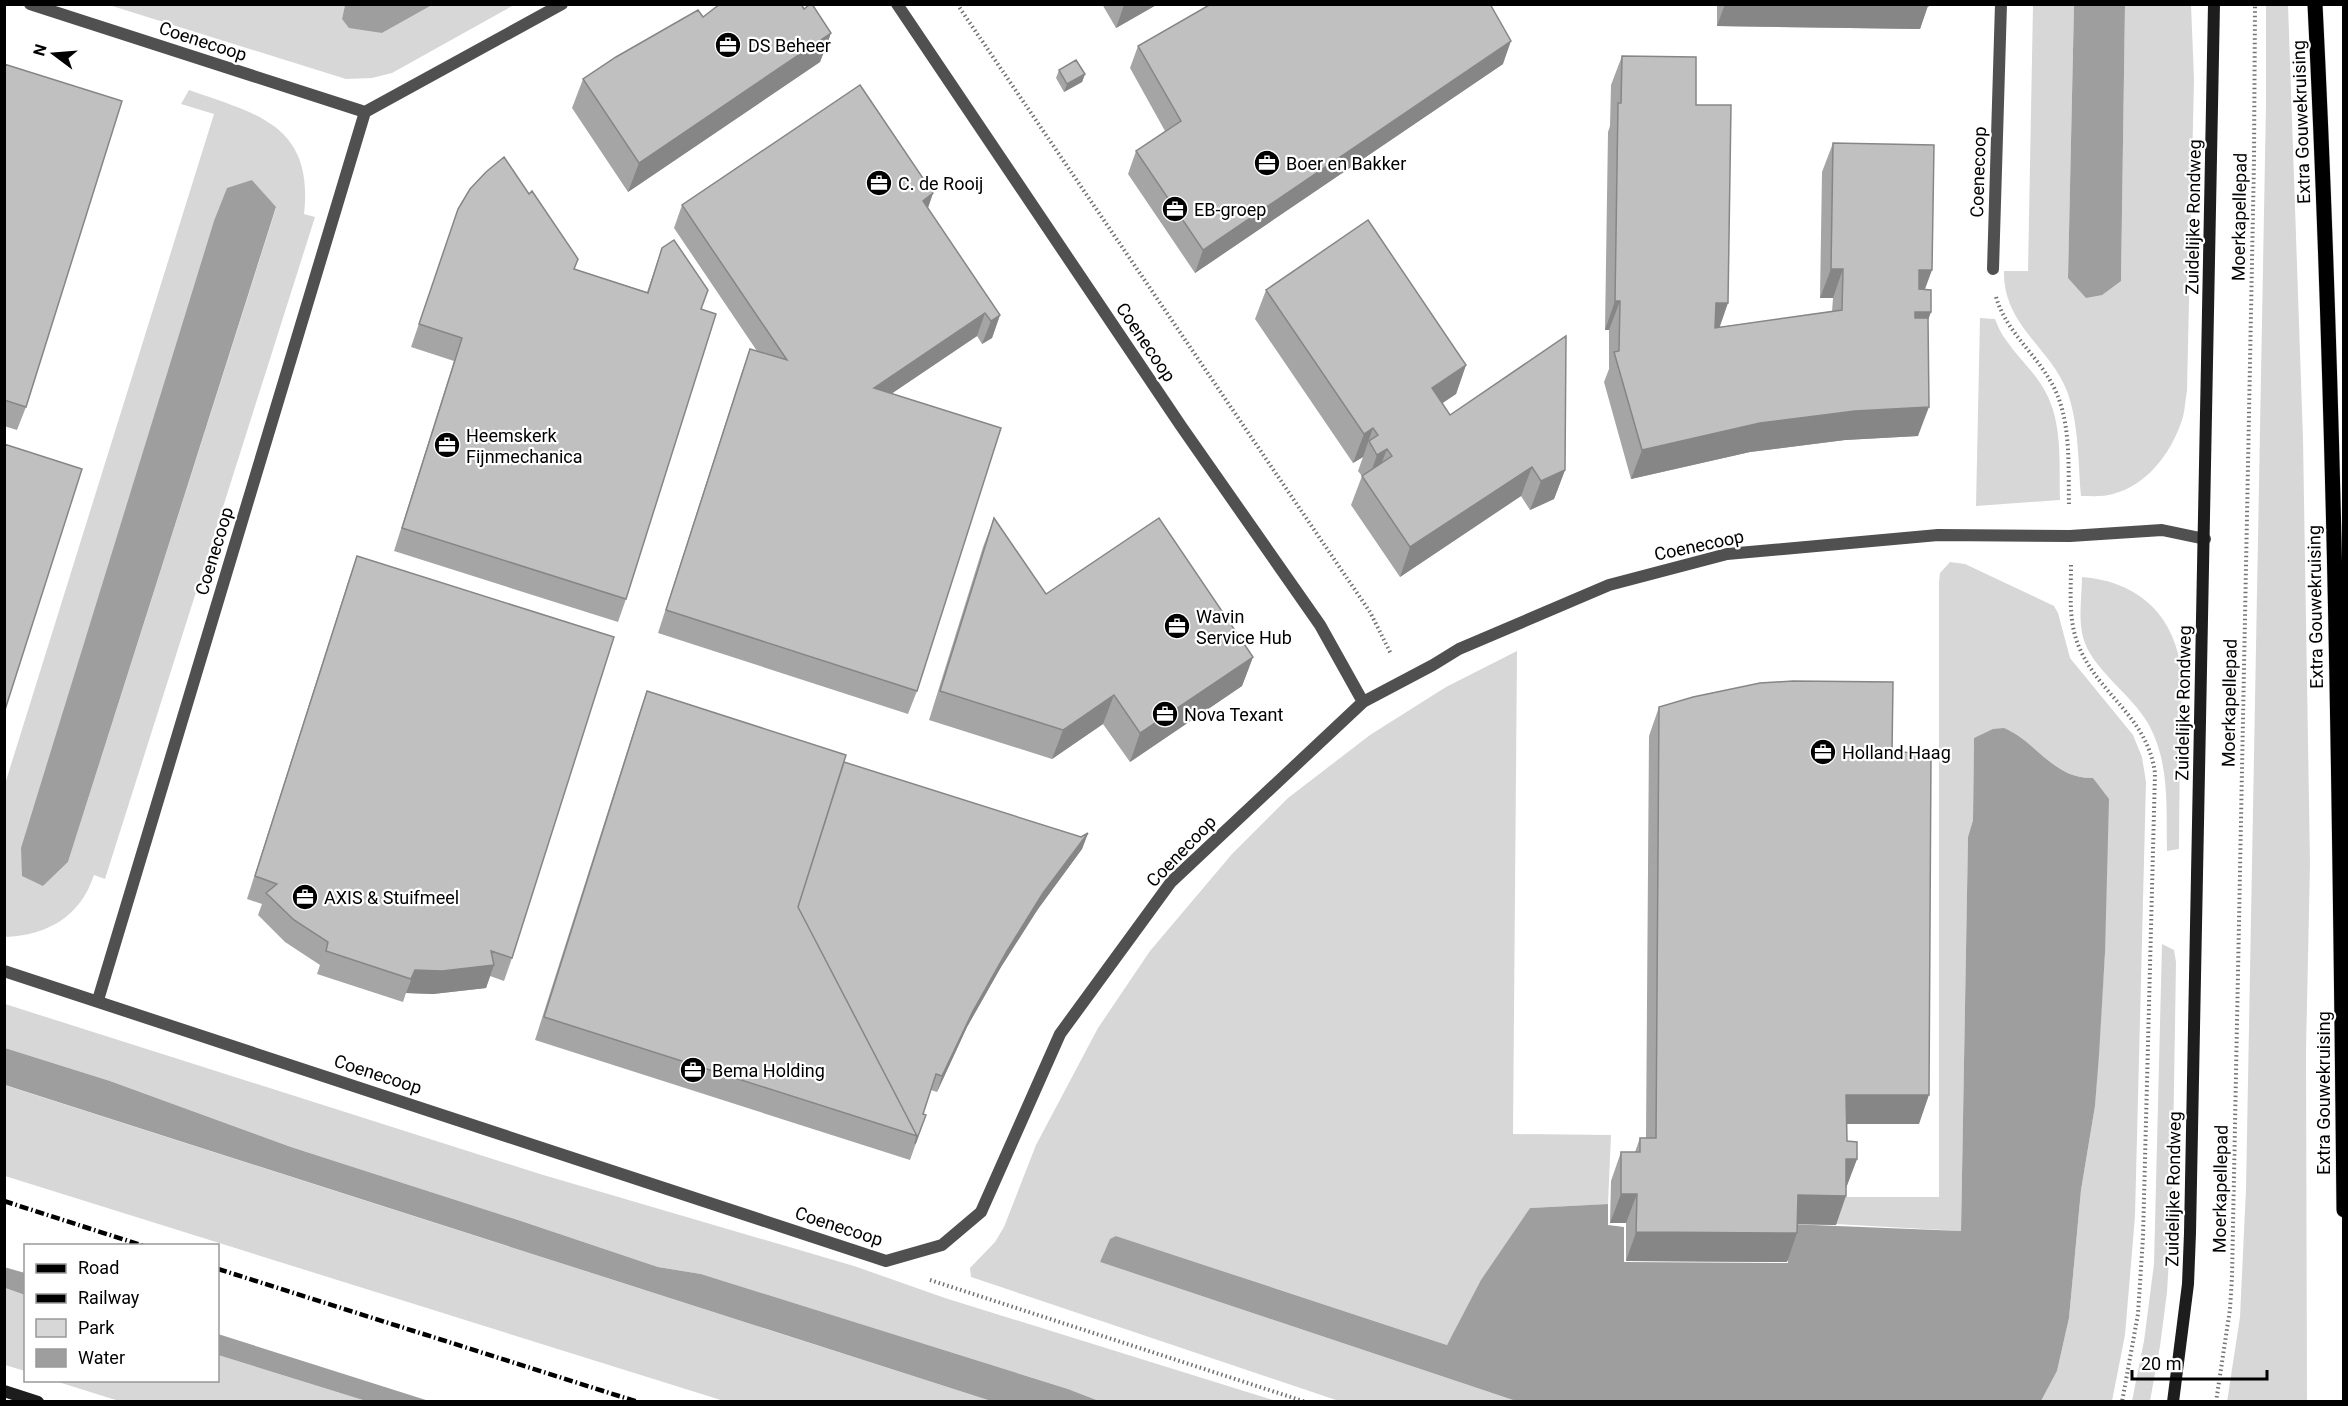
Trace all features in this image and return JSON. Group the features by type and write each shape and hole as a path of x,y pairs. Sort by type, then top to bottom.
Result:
{"main road":[{"name":"Zuidelijke Rondweg","path":"2173,1401 2188,1284 2190,1233 2214,4"},
{"name":"Extra Gouwekruising","path":"2316,4 2324,190 2333,534 2342,974 2343,1210"},
{"path":"4,1391 38,1401"}],"street":[{"name":"Coenecoop","path":"30,4 365,112 98,1000"},
{"path":"365,112 562,4"},
{"name":"Coenecoop","path":"897,4 1181,426 1320,625 1363,702"},
{"name":"Coenecoop","path":"1994,269 2001,4"},
{"name":"Coenecoop","path":"4,971 98,1000 886,1261 942,1245 981,1212 1060,1035 1171,882 1363,702 1459,649 1609,585 1726,554 1938,535 2070,536 2163,530 2205,539"}],"path":[{"path":"957,4 1370,612 1405,680"},
{"name":"Moerkapellepad","path":"2216,1401 2230,1309 2232,1277 2254,171 2255,4"},
{"path":"1994,269 1993,289 2001,314 2050,380 2059,398 2065,421 2070,536"},
{"name":"Zuidelijke Rondweg","path":"2070,536 2071,616 2075,638 2092,669 2144,735 2155,773 2142,1260 2134,1337 2121,1401"},
{"path":"886,1261 935,1281 1306,1401"}],"green space":[{"path":"2288,4 2303,439 2310,864 2306,1051 2307,1401 2227,1402 2240,1317 2246,1189 2266,5"},
{"path":"109,5 345,5 342,19 382,33 432,5 514,5 392,73 372,78 346,79"},
{"path":"2033,5 2074,5 2068,278 2121,281 2125,5 2191,5 2194,79 2187,391 2184,411 2171,446 2156,467 2147,476 2125,490 2106,496 2081,496 2076,429 2067,391 2050,361 2019,321 2006,290 2004,271 2028,271"},
{"path":"189,90 258,116 276,128 290,142 300,160 305,184 304,214 315,217 105,879 94,875 88,890 71,913 48,928 5,937 5,784 214,114 181,104","holes":["252,180 276,208 68,862 43,886"]},
{"path":"1980,318 1995,319 2004,338 2036,378 2051,403 2059,444 2060,500 1976,506"},
{"path":"1950,562 1965,564 2054,606 2070,658 2133,735 2142,757 2146,782 2135,1216 2125,1335 2112,1401 2041,1401 2057,1371 2069,1318 2081,1190 2095,1106 2105,953 2098,786 2093,778 2081,777 2059,769 2010,731 1974,738 1973,820 1968,837 1961,1231 1835,1224 1836,1197 1939,1197 1939,582 1940,573"},
{"path":"2082,577 2118,585 2147,602 2168,627 2175,644 2182,680 2179,849 2167,851 2166,786 2156,740 2142,714 2103,671 2087,649 2080,615"},
{"path":"1517,651 1513,1134 1611,1135 1608,1204 1530,1208 1447,1345 1116,1236 1100,1262 1516,1401 1339,1401 971,1277 970,1268 995,1242 1004,1227 1036,1145 1098,1028 1150,951 1232,854 1288,798 1370,735 1446,687"},
{"path":"2162,944 2174,950 2176,962 2172,1210 2167,1292 2150,1401 2132,1401 2144,1341 2154,1264"},
{"path":"5,1004 540,1174 854,1266 945,1298 1276,1401 1099,1401 1068,1389 701,1274 658,1267 291,1147 110,1081 5,1048"},
{"path":"4,1085 991,1401 724,1401 5,1176"},
{"path":"4,1288 24,1295 24,1371 5,1365"},
{"path":"219,1355 366,1401 119,1401 58,1382 219,1382"}],"water":[{"path":"345,4 432,5 382,33 349,28 342,19"},
{"path":"2074,5 2125,5 2121,281 2102,295 2086,298 2068,278"},
{"path":"252,180 276,207 68,862 43,886 22,876 21,848 214,221 227,188"},
{"path":"2004,728 2016,734 2067,773 2093,778 2109,799 2105,953 2095,1106 2081,1190 2069,1318 2057,1371 2041,1401 1516,1401 1100,1262 1110,1239 1116,1236 1447,1345 1481,1280 1530,1208 1608,1204 1608,1225 1624,1227 1624,1262 1788,1263 1787,1224 1961,1231 1968,837 1973,820 1974,738 1993,729"},
{"path":"5,1048 110,1081 291,1147 658,1267 701,1274 1068,1389 1099,1401 991,1401 5,1085"},
{"path":"4,1267 24,1273 24,1295 5,1288"},
{"path":"219,1334 429,1401 366,1401 219,1355"}],"building":[{"path":"720,4 801,4 804,9 812,4 831,33 639,163 583,79 616,57 698,10 703,17"},
{"path":"1211,4 1490,4 1511,41 1203,250 1136,151 1181,121 1138,46"},
{"path":"1816,4 1928,4 1928,6"},
{"path":"1622,56 1696,57 1696,105 1731,105 1728,303 1716,303 1715,328 1842,310 1843,269 1831,269 1833,143 1934,145 1932,270 1919,270 1919,289 1931,290 1931,312 1915,312 1915,318 1928,318 1929,407 1855,411 1760,423 1642,450 1614,352 1619,351 1620,301 1615,301 1618,103 1621,103"},
{"path":"1076,60 1085,74 1067,84 1059,70"},
{"path":"4,64 122,101 26,407 4,400"},
{"path":"860,85 933,193 923,201 1000,315 991,321 985,313 874,388 1001,428 917,691 666,610 750,349 787,360 682,205"},
{"path":"504,157 529,194 532,191 578,259 574,269 648,293 662,248 674,240 708,290 701,309 716,314 626,599 402,528 462,338 419,324 458,209 470,189"},
{"path":"1368,220 1466,365 1432,388 1450,415 1566,336 1565,470 1541,481 1532,467 1410,547 1362,476 1392,456 1387,449 1377,455 1369,441 1378,435 1373,428 1364,434 1266,290"},
{"path":"4,444 82,469 4,713"},
{"path":"994,518 1046,594 1159,518 1253,657 1140,733 1114,695 1063,730 940,691"},
{"path":"357,556 614,637 512,958 491,951 494,965 442,971 415,970 411,979 326,951 328,942 294,920 266,893 277,884 255,876"},
{"path":"1893,682 1892,752 1931,753 1929,1095 1846,1095 1847,1141 1857,1142 1857,1159 1846,1159 1846,1196 1798,1195 1797,1233 1636,1232 1637,1194 1621,1194 1621,1152 1640,1152 1640,1138 1656,1138 1659,707 1693,697 1760,683"},
{"path":"647,691 846,755 798,907 917,1136 544,1017"},
{"path":"844,762 1081,837 1088,833 1043,893 1007,951 973,1011 942,1076 936,1074 923,1114 926,1115 915,1144 917,1136 798,907"}],"railway":[{"path":"4,1201 138,1244"},
{"path":"219,1269 638,1402"}],"place":[{"name":"DS Beheer","path":"728,45"},
{"name":"Boer en Bakker","path":"1267,163"},
{"name":"C. de Rooij","path":"879,183"},
{"name":"EB-groep","path":"1175,209"},
{"name":"Heemskerk Fijnmechanica","path":"447,445"},
{"name":"Wavin Service Hub","path":"1177,626"},
{"name":"Nova Texant","path":"1165,714"},
{"name":"Holland Haag","path":"1823,752"},
{"name":"AXIS & Stuifmeel","path":"305,897"},
{"name":"Bema Holding","path":"693,1070"}]}
